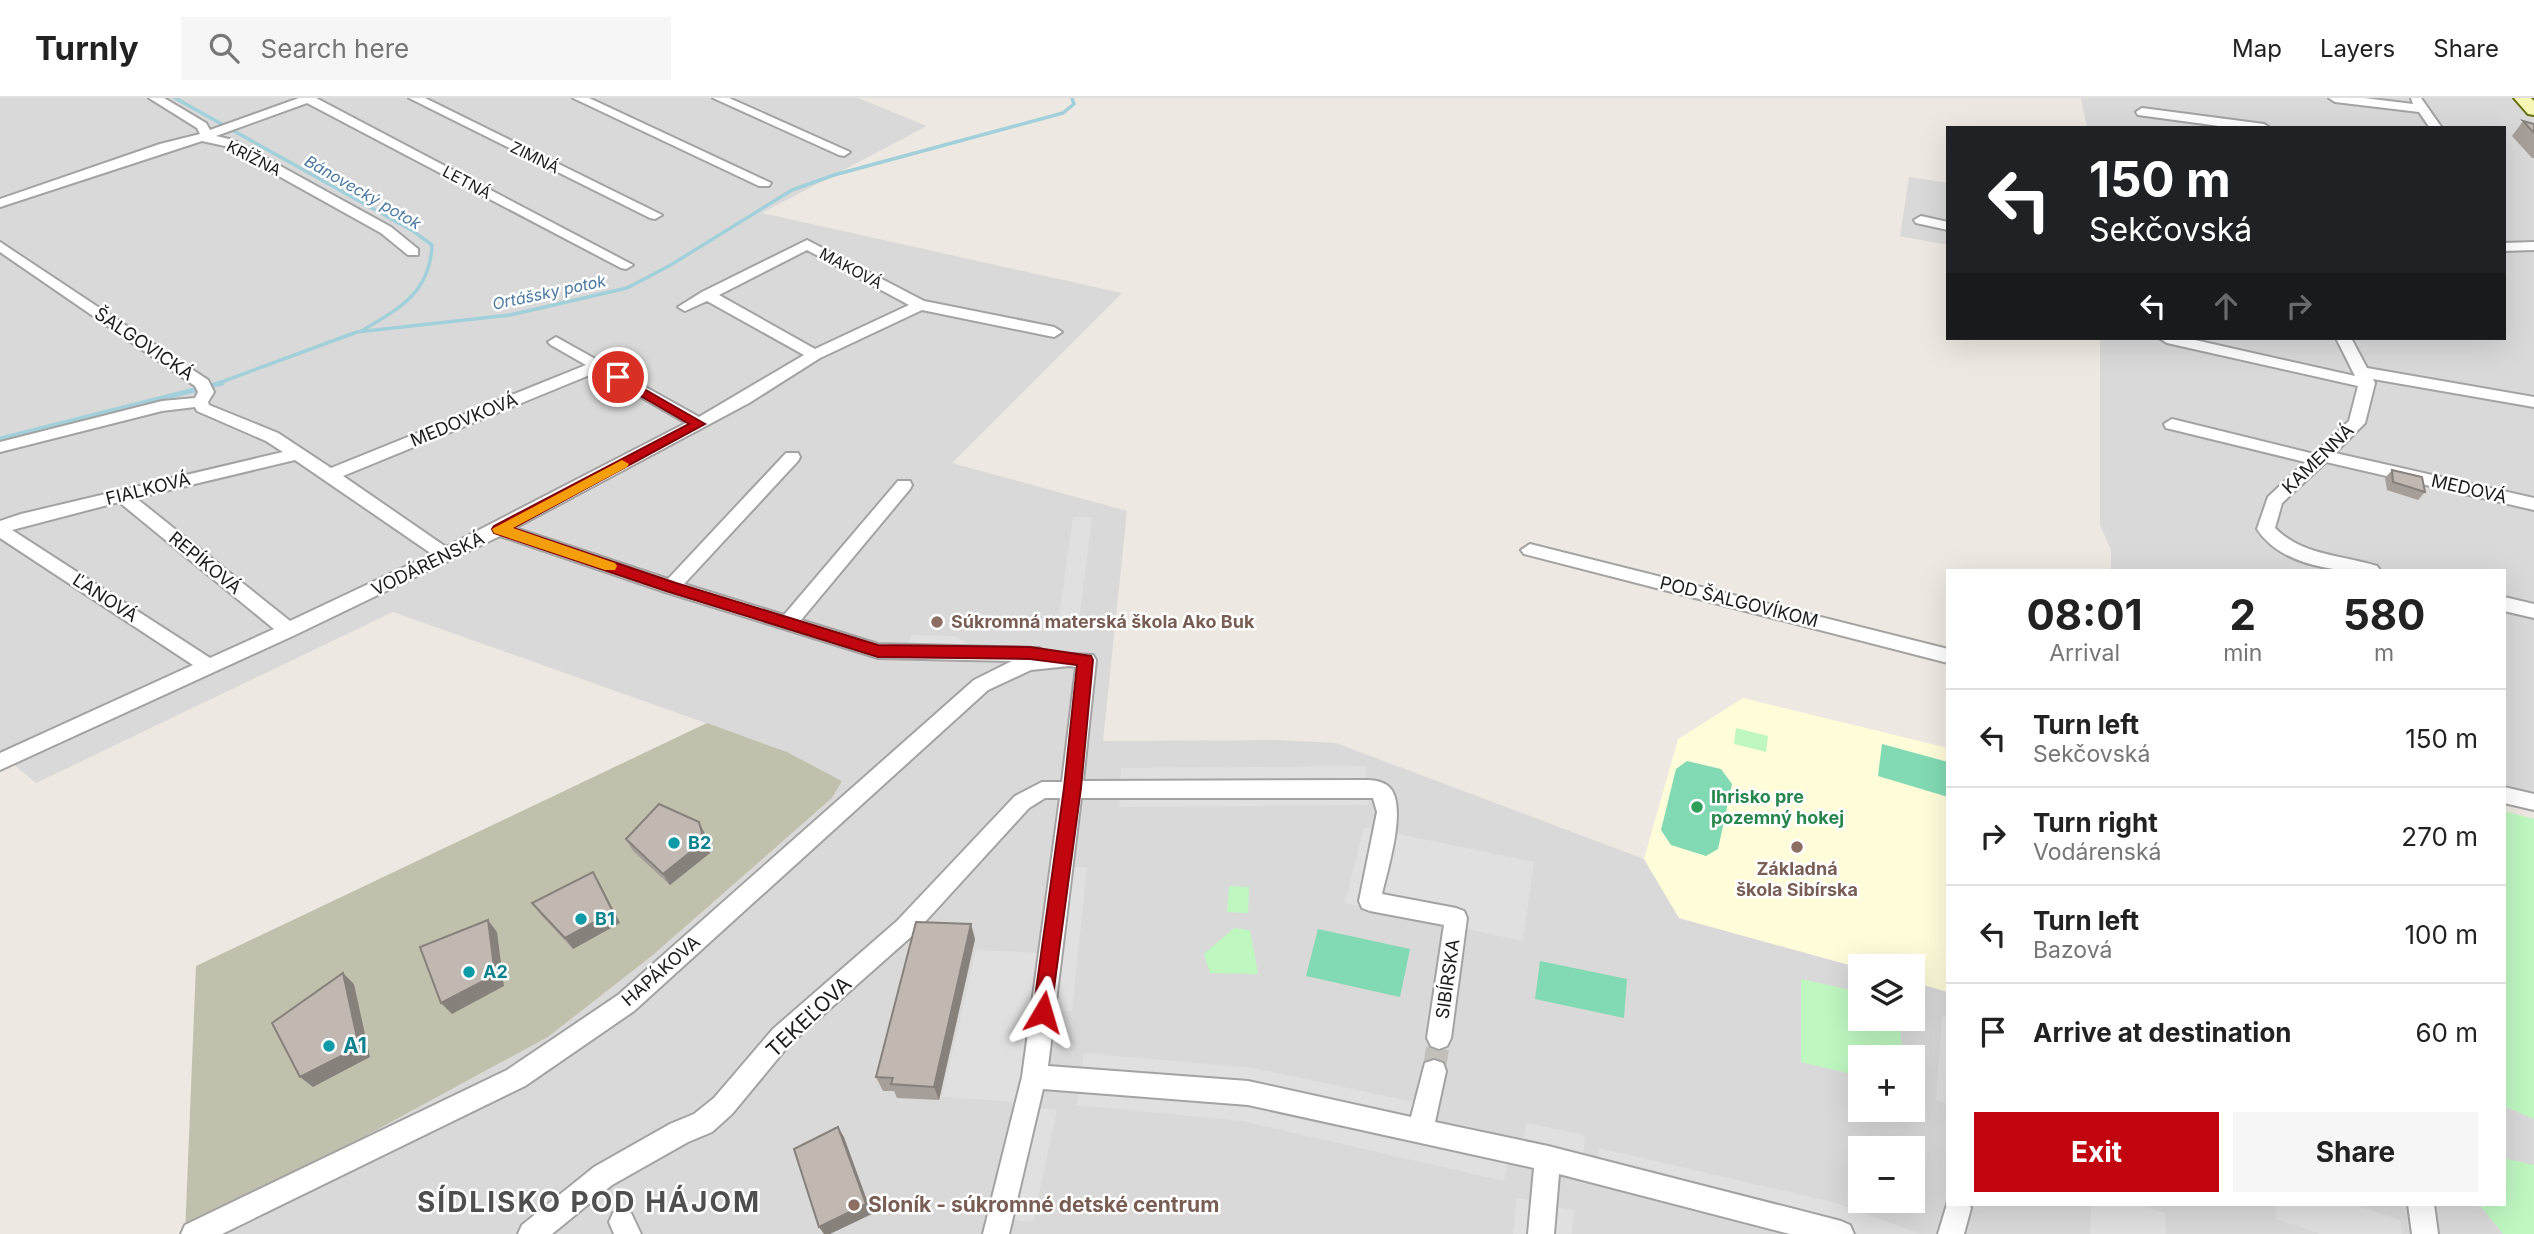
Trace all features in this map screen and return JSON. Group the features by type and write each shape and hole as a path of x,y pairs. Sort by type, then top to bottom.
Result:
{"street":[{"path":"155,98 201,126 209,135"},
{"path":"0,203 157,149 209,135 309,98"},
{"name":"LETNÁ","path":"309,98 626,265"},
{"name":"ZIMNÁ","path":"415,98 655,215"},
{"path":"579,98 764,183"},
{"path":"719,98 844,152"},
{"path":"2335,98 2423,110"},
{"path":"2415,98 2434,126"},
{"path":"2522,98 2534,110"},
{"path":"2142,112 2249,126"},
{"name":"KRÍŽNA","path":"209,135 229,143 386,230 412,252"},
{"path":"1921,220 1946,226"},
{"name":"MAKOVÁ","path":"685,307 807,244 920,305"},
{"name":"ŠALGOVICKÁ","path":"0,246 203,393 203,408 240,421 272,437 433,544 445,556"},
{"path":"2506,247 2534,246"},
{"path":"707,295 815,355"},
{"path":"920,305 1054,332"},
{"name":"VODÁRENSKÁ","path":"0,762 445,556 699,424 815,355 920,305"},
{"path":"2177,340 2365,378 2534,402"},
{"path":"2345,340 2365,378"},
{"path":"556,342 699,424"},
{"name":"MEDOVKOVÁ","path":"331,474 598,366"},
{"name":"KAMENNÁ","path":"2365,378 2357,423 2274,501 2266,529 2276,542 2292,551 2367,569"},
{"path":"0,447 203,393"},
{"name":"MEDOVÁ","path":"2172,424 2534,504"},
{"name":"FIALKOVÁ","path":"0,529 21,520 297,454"},
{"path":"671,587 792,457"},
{"path":"788,623 904,485"},
{"name":"REPÍKOVÁ","path":"122,496 288,630"},
{"name":"ĽANOVÁ","path":"0,529 204,663 202,669"},
{"path":"499,529 671,587 878,651 1030,653 1054,658"},
{"name":"POD ŠALGOVÍKOM","path":"1530,550 1946,655"},
{"path":"2506,604 2534,611"},
{"name":"HAPÁKOVA","path":"194,1234 516,1078 626,1003 981,685 1014,666 1054,658 1086,660 1072,788"},
{"name":"TEKEĽOVA","path":"531,1234 603,1176 679,1133 703,1123 723,1106 781,1037 905,928 1022,802 1042,790 1291,787"},
{"name":"SIBÍRSKA","path":"1291,787 1374,788 1382,791 1387,798 1387,820 1370,901 1456,918 1439,1038"},
{"path":"996,1234 1034,1077 1072,788"},
{"path":"2506,795 2534,802"},
{"path":"1420,1131 1434,1072"},
{"path":"1034,1077 1248,1093 1548,1159 1841,1234"},
{"path":"1541,1234 1548,1159"},
{"path":"2421,1206 2425,1234"},
{"path":"1951,1234 1958,1208"}],"shaded area":[{"path":"0,98 858,98 927,126 762,213 1122,293 952,463 1127,511 1103,741 1280,740 1336,743 1644,859 1679,918 1848,965 1848,1031 1925,1031 1925,985 1946,991 1946,1206 2506,1206 2506,1107 2534,1119 2534,1234 185,1234 548,1037 653,955 832,798 842,781 787,752 393,612 36,783 0,753"},
{"path":"2081,98 2534,98 2534,799 2506,792 2506,569 2111,569 2111,550 2100,525 2100,340 2506,340 2506,126 2087,126"},
{"path":"1909,177 1946,183 1946,245 1900,236"},
{"path":"1073,517 1092,517 1079,623 1058,623"},
{"path":"911,635 956,636 980,652 906,651"},
{"name":"Základná škola Sibírska","path":"1743,698 1946,748 1946,991 1925,985 1925,954 1848,954 1848,965 1679,918 1644,859 1678,739"},
{"path":"707,723 787,752 842,781 832,798 653,955 548,1037 185,1234 196,966"},
{"path":"1366,766 1368,805 1119,807 1121,768"},
{"path":"1364,827 1534,862 1523,941 1345,903"},
{"path":"1061,867 1087,867 1072,1011 1043,1012"},
{"path":"976,950 1045,953 1016,1102 942,1097"},
{"path":"1942,1016 1946,1017 1946,1103 1936,1100"},
{"path":"1084,1053 1254,1068 1419,1103 1415,1124 1081,1075"},
{"path":"1080,1088 1247,1102 1508,1157 1504,1181 1242,1121 1077,1105"},
{"path":"1034,1108 1057,1110 1033,1222 1008,1219"},
{"path":"1526,1123 1585,1135 1583,1162 1522,1148"},
{"path":"1599,1148 1836,1203 1848,1207 1848,1213 1863,1213 1921,1234 1859,1234 1834,1225 1597,1166"},
{"path":"1517,1198 1537,1202 1533,1234 1513,1234"},
{"path":"2091,1206 2144,1206 2165,1213 2166,1234 2090,1234"},
{"path":"2275,1206 2359,1206 2400,1220 2402,1234 2320,1234 2276,1219"},
{"path":"1557,1207 1574,1210 1572,1234 1554,1234"}],"green space":[{"path":"1736,728 1768,736 1766,752 1734,744"},
{"path":"1882,744 1946,761 1946,796 1878,776"},
{"name":"Ihrisko pre pozemný hokej","path":"1687,761 1721,769 1732,784 1718,849 1706,856 1671,845 1661,830 1676,769"},
{"path":"2506,812 2534,819 2534,1119 2506,1107"},
{"path":"1229,886 1249,887 1248,913 1227,912"},
{"path":"1234,928 1250,930 1258,974 1210,973 1204,954"},
{"path":"1318,929 1410,949 1400,997 1306,976"},
{"path":"1540,961 1627,979 1624,1018 1535,999"},
{"path":"1801,979 1848,989 1848,1031 1901,1031 1901,1045 1848,1045 1848,1073 1801,1062"},
{"path":"2506,1158 2534,1165 2534,1234 2503,1234 2481,1206 2506,1206"}],"building":[{"path":"2523,121 2534,124 2534,133"},
{"path":"2392,470 2422,477 2425,492 2393,482"},
{"name":"B2","path":"659,804 699,822 704,841 663,874 626,839"},
{"name":"B1","path":"593,872 613,912 565,938 532,903"},
{"name":"A2","path":"488,920 495,975 441,1003 420,947"},
{"path":"916,922 971,924 934,1087 891,1084 893,1078 876,1077"},
{"name":"A1","path":"343,973 359,1047 300,1077 272,1023"},
{"path":"838,1127 866,1204 819,1227 794,1149"}],"waterway":[{"name":"Bánovecký potok","path":"175,98 413,231 432,245 430,262 419,288 400,307 361,331"},
{"name":"Ortášsky potok","path":"216,384 357,332 510,315 627,288 669,266 792,190 834,175 1063,113 1074,104 1072,98"},
{"name":"Ortášsky potok","path":"0,439 222,383"}],"tunnel":[{"path":"1434,1071 1439,1038"}],"slow traffic":[{"path":"610,566 499,529 622,464"}],"place":[{"name":"Súkromná materská škola Ako Buk","path":"937,622"},
{"name":"Ihrisko pre pozemný hokej","path":"1697,807"},
{"name":"B2","path":"674,843"},
{"name":"Základná škola Sibírska","path":"1797,847"},
{"name":"B1","path":"581,919"},
{"name":"A2","path":"469,972"},
{"name":"A1","path":"329,1046"},
{"name":"Sloník - súkromné detské centrum","path":"854,1205"}],"district":[{"name":"SÍDLISKO POD HÁJOM","path":"589,1202"}],"route":[{"path":"618,377 699,424 499,529 671,587 878,651 1030,653 1086,660 1043,1012"}]}
